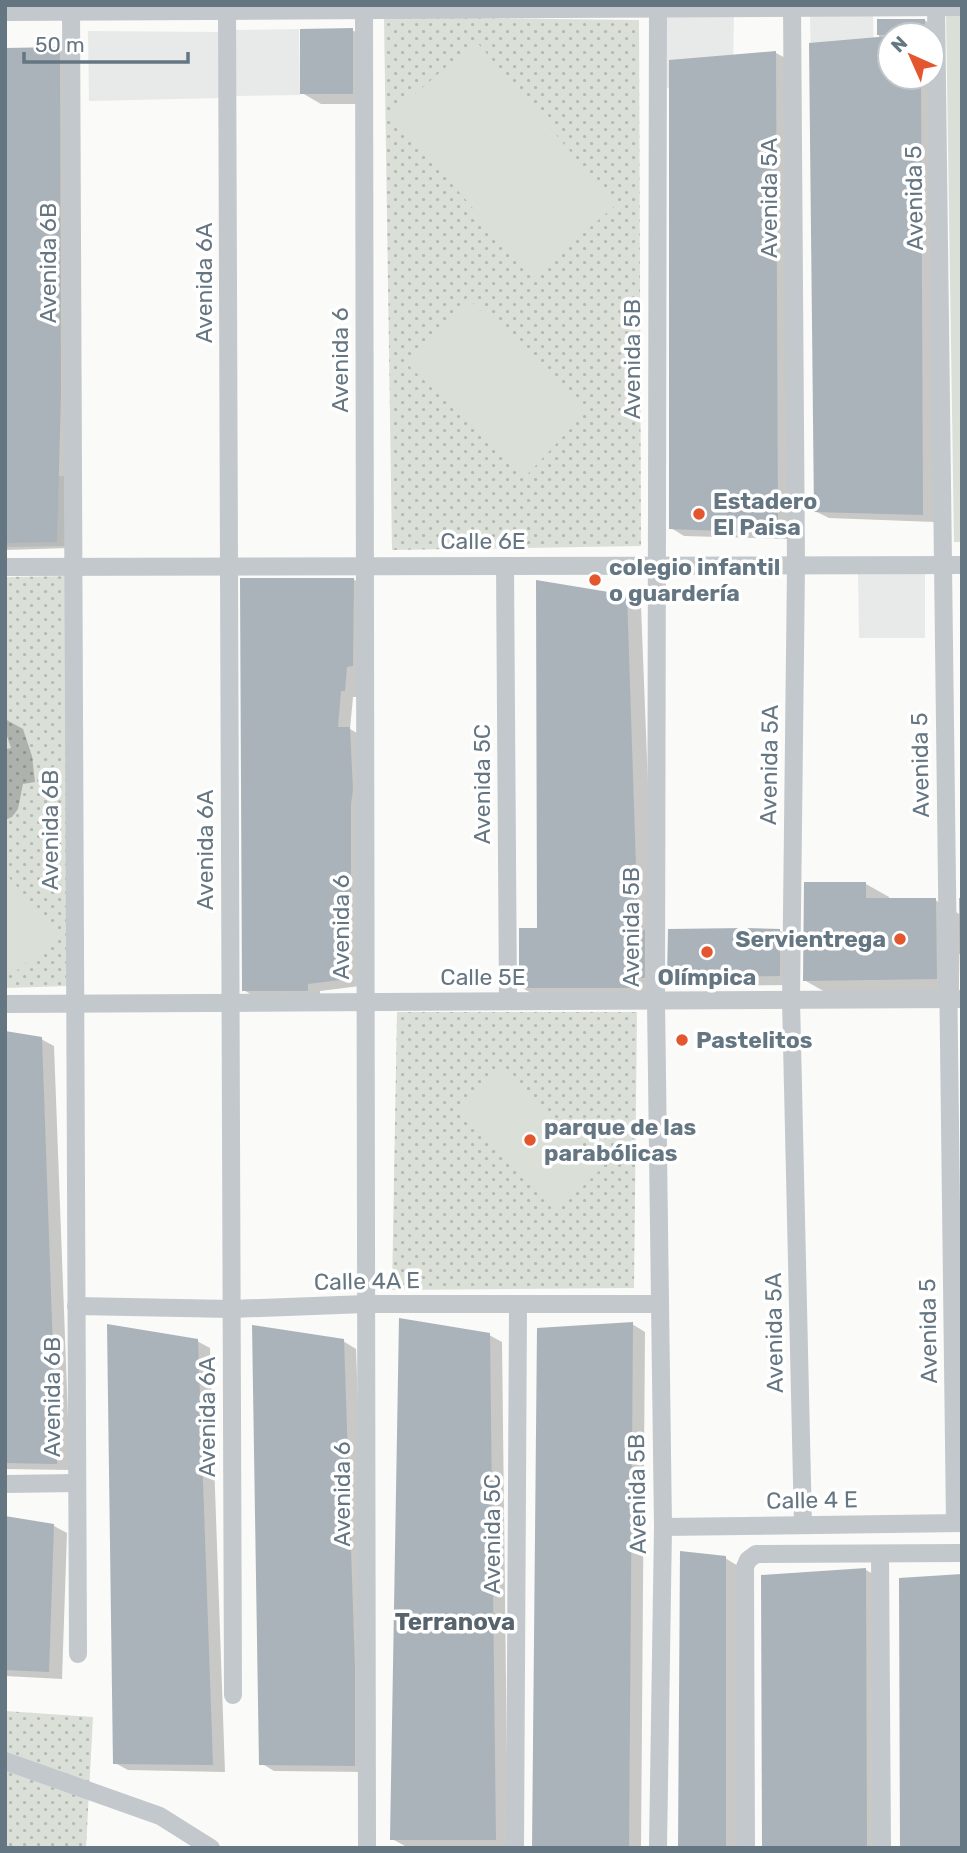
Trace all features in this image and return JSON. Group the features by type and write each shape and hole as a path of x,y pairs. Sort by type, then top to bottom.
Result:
{"street":[{"name":"Avenida 5","path":"936,6 942,565 955,999 958,1523"},
{"name":"Avenida 5B","path":"658,7 656,1001 663,1527 659,1848"},
{"name":"Avenida 5A","path":"792,7 796,566 791,1000 803,1525"},
{"path":"5,12 227,8 962,7"},
{"name":"Avenida 6A","path":"227,8 233,1695"},
{"name":"Avenida 6","path":"364,8 367,1848"},
{"name":"Avenida 6B","path":"71,9 78,1654"},
{"name":"Calle 6E","path":"5,567 962,565"},
{"name":"Avenida 5C","path":"505,566 508,1001"},
{"name":"Calle 5E","path":"5,1004 955,999"},
{"name":"Calle 4A E","path":"76,1306 232,1310 366,1304 658,1304"},
{"name":"Avenida 5C","path":"515,1848 518,1305"},
{"path":"5,1484 77,1483"},
{"name":"Calle 4 E","path":"663,1527 958,1523"},
{"path":"746,1848 745,1567 748,1560 756,1555 962,1553"},
{"path":"880,1554 882,1848"},
{"path":"5,1761 160,1816 211,1848"}],"shaded area":[{"path":"873,9 874,85 811,86 810,10"},
{"path":"667,11 734,11 733,87 667,88"},
{"path":"946,13 962,13 962,542 954,542"},
{"path":"384,17 639,20 641,546 392,550"},
{"path":"299,29 300,95 236,96 235,30"},
{"path":"88,31 219,32 221,98 89,101"},
{"path":"476,41 616,205 532,277 392,114"},
{"path":"467,298 588,410 525,477 406,363"},
{"path":"64,476 65,546 5,547 5,477"},
{"path":"925,570 925,638 859,638 858,571"},
{"path":"72,576 68,986 5,988 5,577"},
{"path":"5,873 59,934 12,975 5,967"},
{"path":"397,1012 637,1012 634,1288 392,1290"},
{"name":"parque de las parabólicas","path":"505,1067 602,1168 556,1212 459,1112"},
{"path":"5,1711 93,1717 86,1848 5,1848"}],"building":[{"path":"877,19 925,19 925,21"},
{"path":"353,28 353,94 300,94 300,29"},
{"path":"876,37 876,91 921,91 923,515 814,512 809,43"},
{"path":"60,47 61,394 57,542 5,543 5,48"},
{"path":"776,51 778,533 669,529 669,60"},
{"path":"240,578 354,578 353,666 347,667 345,691 341,691 338,727 350,727 353,790 348,979 308,984 308,991 242,991"},
{"path":"536,580 627,595 638,927 645,930 645,978 639,978 639,988 519,988 519,928 537,928"},
{"path":"804,882 866,882 866,898 936,898 937,979 803,981"},
{"path":"959,898 962,898 962,979 960,979"},
{"name":"Olímpica","path":"668,929 780,929 780,976 667,978"},
{"path":"5,1031 42,1037 57,1464 5,1463"},
{"path":"399,1318 490,1333 496,1840 390,1840"},
{"path":"633,1322 629,1848 532,1848 537,1328"},
{"path":"107,1324 198,1339 213,1765 113,1764"},
{"path":"252,1325 344,1339 355,1669 355,1766 259,1765"},
{"path":"5,1516 54,1524 49,1672 5,1670"},
{"path":"680,1551 726,1556 726,1848 678,1848"},
{"path":"866,1568 867,1848 762,1848 761,1575"},
{"path":"962,1574 962,1848 900,1848 899,1578"}],"place":[{"name":"Estadero El Paisa","path":"699,514"},
{"name":"colegio infantil o guardería","path":"595,580"},
{"name":"Servientrega","path":"900,939"},
{"name":"Olímpica","path":"707,952"},
{"name":"Pastelitos","path":"682,1040"},
{"name":"parque de las parabólicas","path":"530,1140"}],"district":[{"name":"Terranova","path":"455,1622"}]}
